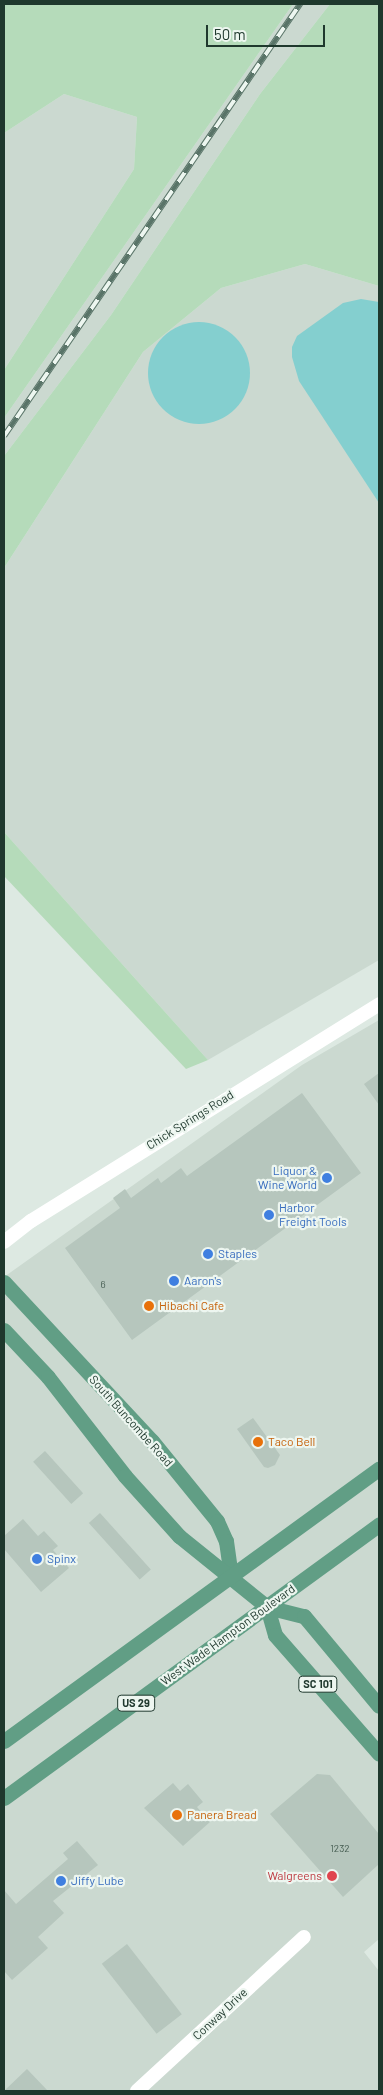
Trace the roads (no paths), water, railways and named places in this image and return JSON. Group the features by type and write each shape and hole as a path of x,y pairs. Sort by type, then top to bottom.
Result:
{"main road":[{"name":"South Buncombe Road","path":"4,1282 152,1441 217,1521 226,1541 231,1575"},
{"path":"4,1330 48,1377 125,1476 179,1536 231,1575 268,1607"},
{"path":"4,1741 379,1469"},
{"name":"West Wade Hampton Boulevard","path":"4,1798 268,1607 379,1524"},
{"name":"SC 101","path":"379,1706 304,1616 268,1607 275,1634 379,1754"}],"street":[{"name":"Chick Springs Road","path":"4,1242 149,1146 379,1004"},
{"name":"Conway Drive","path":"137,2091 304,1936"}],"water":[{"path":"361,299 379,302 379,503 299,381 292,357 292,347 297,336 343,303"},
{"path":"199,322 218,326 235,337 246,354 250,373 246,392 235,409 218,420 199,424 180,420 163,409 152,392 148,373 152,354 163,337 180,326"}],"railway":[{"path":"4,436 300,4"}],"place":[{"name":"Liquor & Wine World","path":"327,1178"},
{"name":"Harbor Freight Tools","path":"269,1215"},
{"name":"Staples","path":"208,1254"},
{"name":"Aaron's","path":"174,1281"},
{"name":"Hibachi Cafe","path":"149,1306"},
{"name":"Taco Bell","path":"258,1442"},
{"name":"Spinx","path":"37,1559"},
{"name":"Panera Bread","path":"177,1815"},
{"name":"Walgreens","path":"332,1876"},
{"name":"Jiffy Lube","path":"61,1881"}]}
